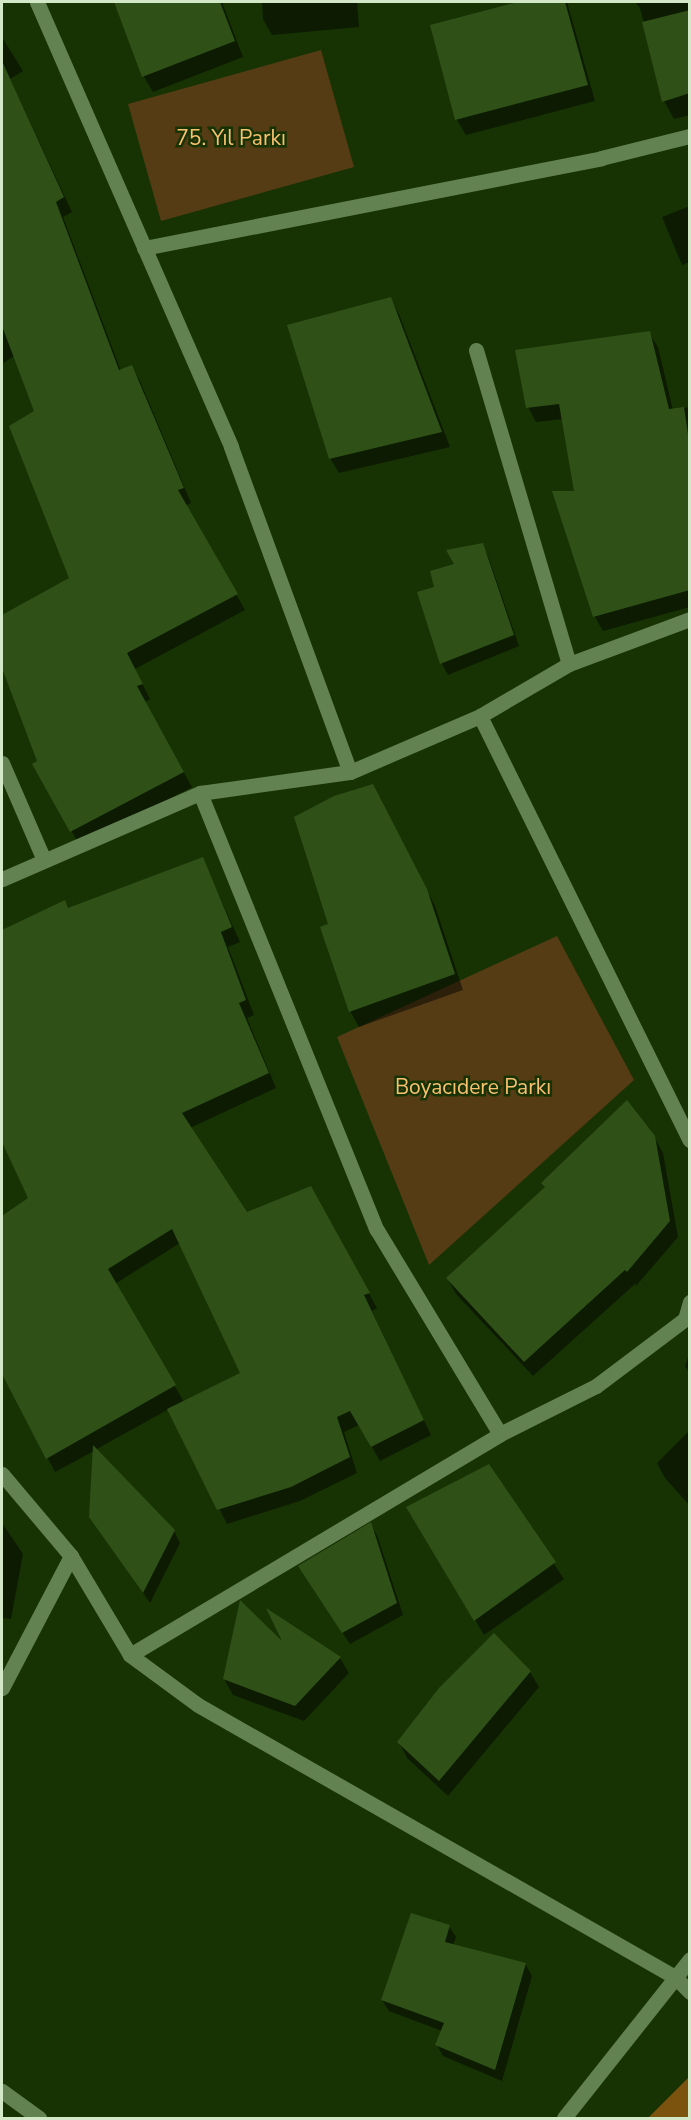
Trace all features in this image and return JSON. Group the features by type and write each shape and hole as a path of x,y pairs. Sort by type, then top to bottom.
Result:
{"street":[{"path":"37,2 231,447 350,771"},
{"path":"144,248 601,158 690,136"},
{"path":"476,350 569,664"},
{"path":"2,879 201,793 350,771 480,716 569,664 690,619"},
{"path":"480,716 690,1140"},
{"path":"2,763 44,860"},
{"path":"201,793 377,1230 500,1434"},
{"path":"130,1654 500,1434 596,1386 686,1319 690,1302"},
{"path":"2,1474 71,1556 130,1654 198,1705 675,1977 690,1992"},
{"path":"2,1688 71,1556"},
{"path":"564,2118 690,1959"},
{"path":"2,2091 39,2118"}],"green space":[{"name":"75. Yıl Parkı","path":"321,50 354,167 161,221 128,104"},
{"name":"Boyacıdere Parkı","path":"557,936 634,1080 429,1265 337,1037"}],"shaded area":[{"path":"689,2077 689,2118 648,2118"}],"building":[{"path":"114,2 220,2 235,41 142,77"},
{"path":"518,2 565,2 588,85 455,120 430,25"},
{"path":"690,10 690,93 662,102 642,22"},
{"path":"2,61 64,197 56,202 119,370 132,365 184,488 178,490 238,594 127,653 143,684 137,686 184,772 70,832 32,764 37,761 2,668 2,615 69,578 9,426 34,411 2,326"},
{"path":"391,297 442,432 329,459 287,325"},
{"path":"650,331 669,409 684,407 690,448 690,590 593,617 552,491 574,491 559,404 526,408 515,350"},
{"path":"483,543 514,635 440,664 417,592 434,587 430,571 454,564 446,550"},
{"path":"373,784 427,889 455,974 349,1012 320,927 328,924 294,817 334,796"},
{"path":"203,857 232,927 221,932 246,1000 239,1003 269,1073 182,1113 247,1212 311,1186 370,1293 364,1295 424,1420 371,1447 350,1411 337,1417 350,1457 291,1487 217,1510 167,1409 240,1373 172,1229 108,1269 176,1385 46,1459 2,1374 2,1216 28,1198 2,1142 2,930 65,900 68,908"},
{"path":"627,1100 655,1136 670,1221 627,1272 625,1270 524,1362 446,1278 545,1187 541,1183"},
{"path":"93,1445 175,1530 143,1593 89,1517"},
{"path":"489,1464 556,1562 474,1621 406,1507"},
{"path":"371,1522 397,1603 342,1633 298,1566"},
{"path":"240,1600 282,1641 266,1608 341,1657 295,1706 223,1679"},
{"path":"494,1633 531,1671 439,1781 397,1742 439,1688"},
{"path":"411,1913 450,1925 445,1942 526,1963 495,2070 435,2045 444,2023 381,2000"}]}
